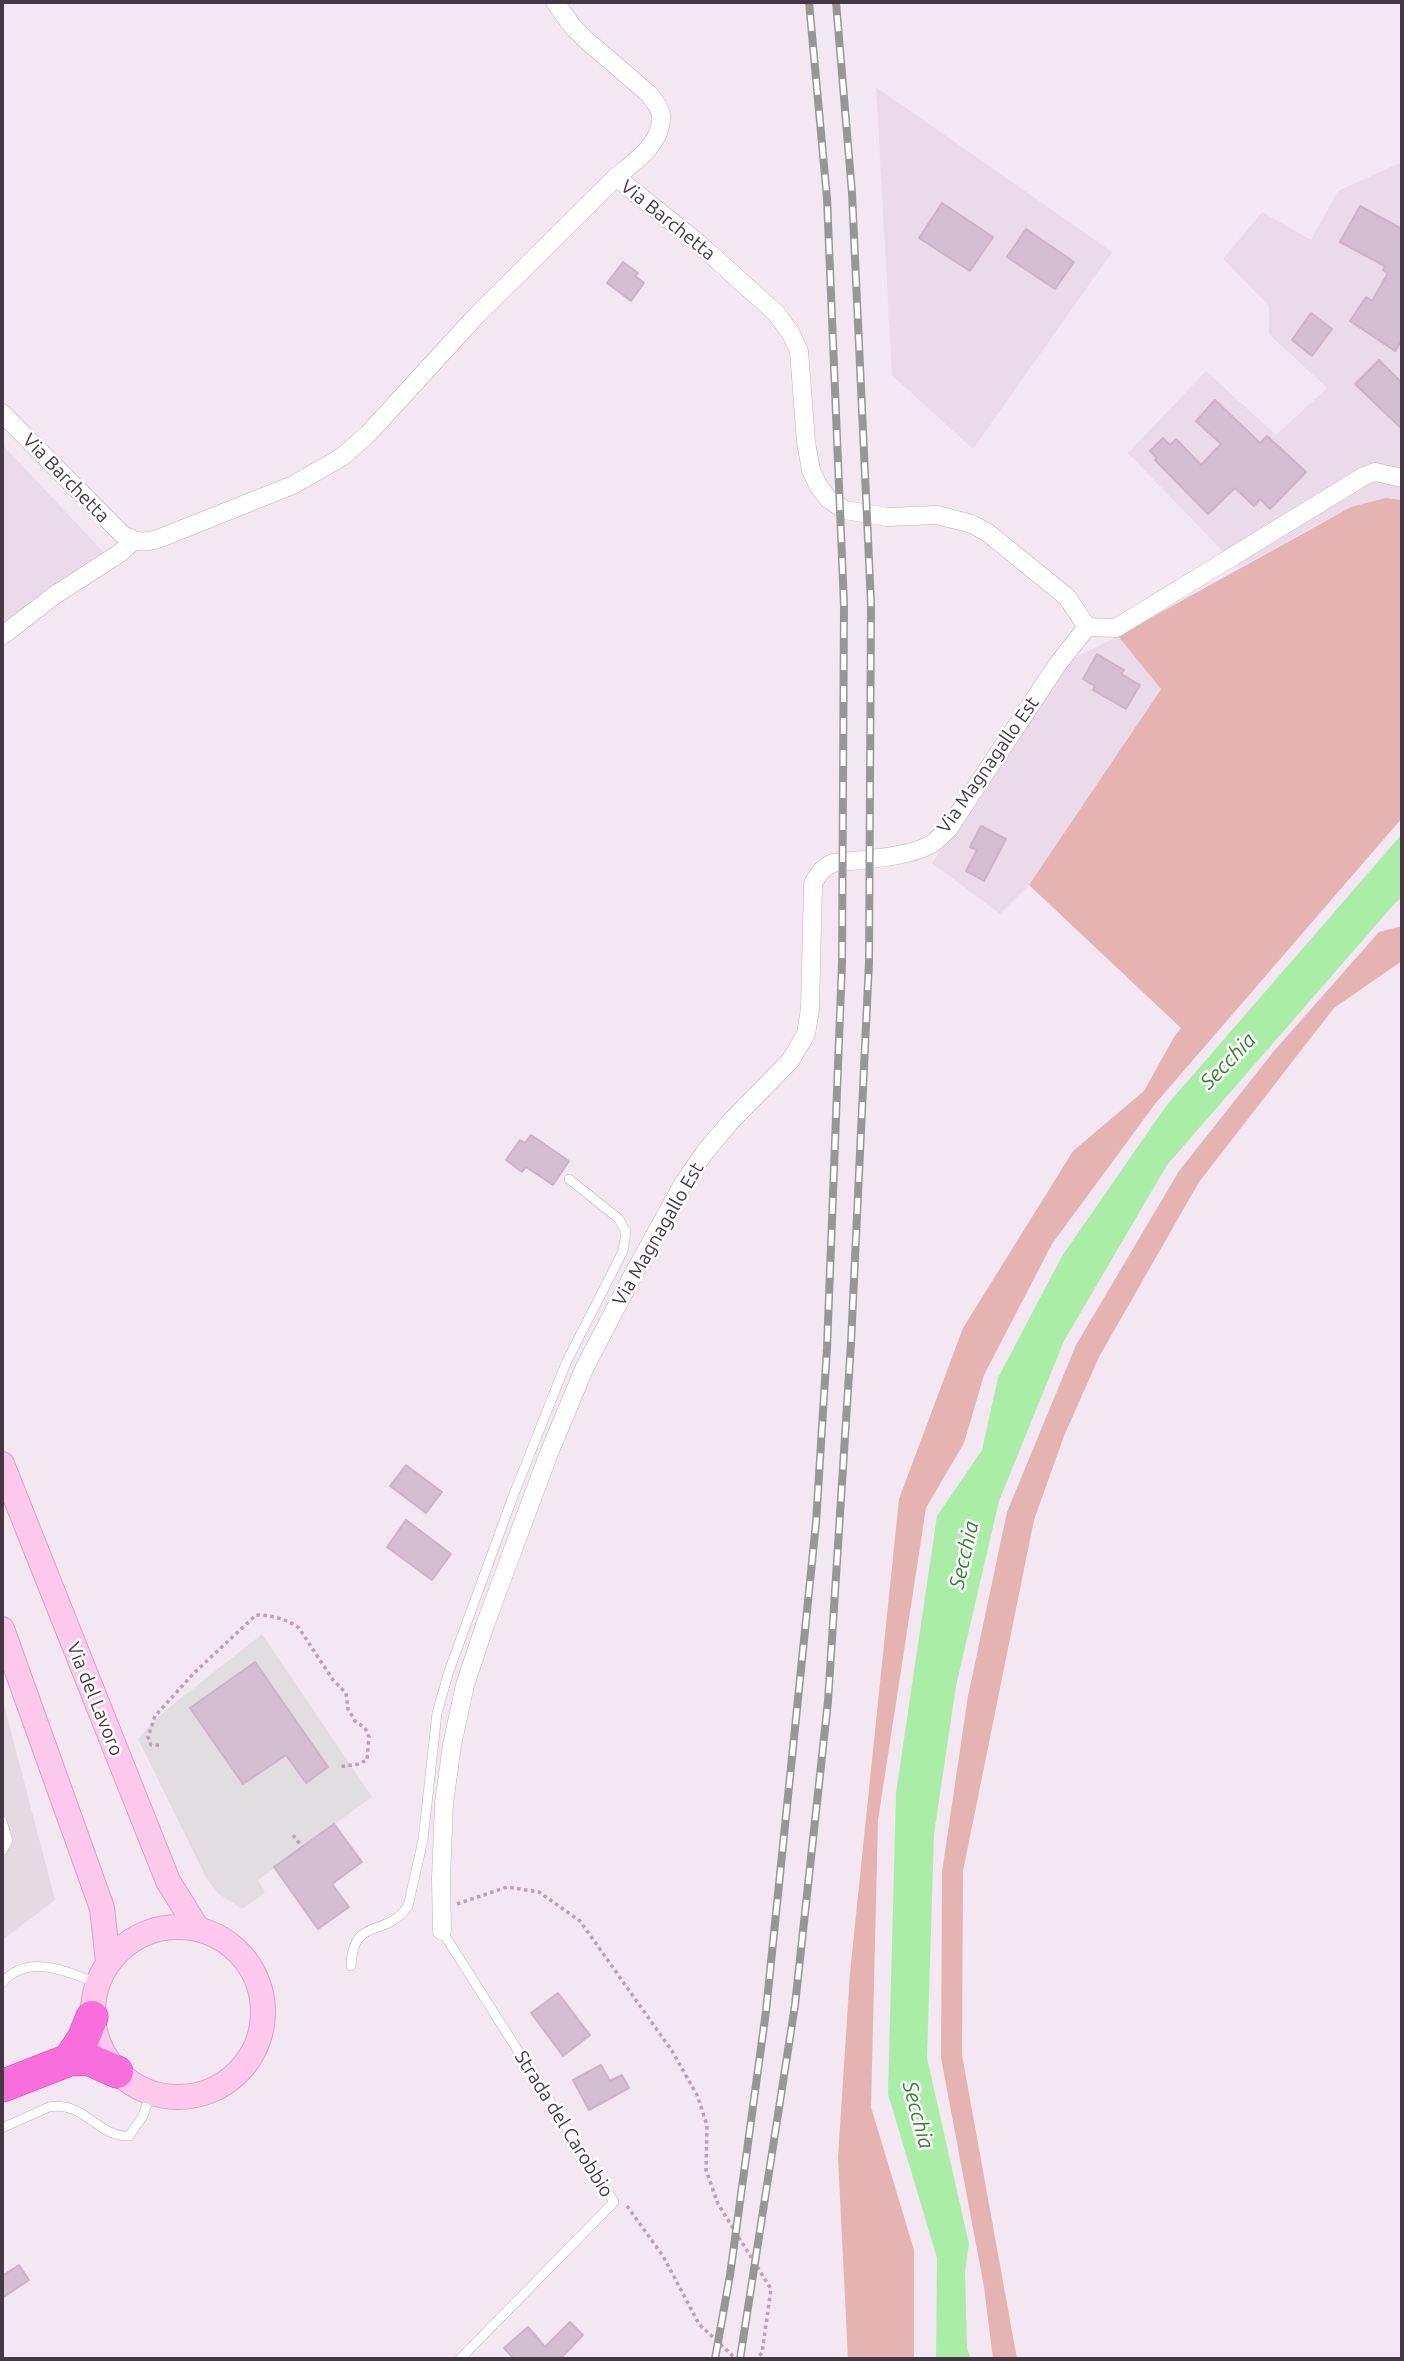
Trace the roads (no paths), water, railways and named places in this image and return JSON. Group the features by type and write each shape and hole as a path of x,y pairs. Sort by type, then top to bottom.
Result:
{"highway":[{"path":"69,2060 83,2039 92,2017"},
{"path":"2,2086 69,2060 88,2059 117,2072"}],"main road":[{"name":"Via del Lavoro","path":"2,1464 168,1881 197,1928"},
{"path":"2,1629 102,1908 103,1972 92,2017 100,2047 117,2072 133,2085 151,2093 180,2097 201,2094 221,2085 243,2067 258,2042 263,2013 262,1999 251,1967 228,1942 214,1934 197,1928 169,1926 141,1934 123,1946 103,1972"}],"street":[{"path":"555,2 573,27 649,94 658,106 661,121 653,140 640,158 616,177"},
{"name":"Via Barchetta","path":"2,413 115,528 133,541 151,541 293,485 342,457 368,434 476,316 616,177 707,251 777,314 791,334 799,351 806,442 811,470 828,499 845,510 887,517 937,515 972,524 988,533 1067,597 1087,627"},
{"path":"1087,627 1116,628 1364,476 1375,472 1402,478"},
{"name":"Via Barchetta","path":"2,636 133,541"},
{"name":"Via Magnagallo Est","path":"442,1931 444,1803 452,1745 465,1685 485,1625 549,1453 580,1379 633,1275 683,1184 705,1153 731,1121 790,1060 806,1034 810,1009 813,884 825,866 832,863 922,849 949,828 1057,665 1087,627"}],"lane":[{"path":"351,1966 355,1940 362,1933 392,1922 402,1915 408,1906 423,1840 437,1713 449,1671 507,1511 566,1363 623,1251 626,1232 619,1219 569,1179"},
{"path":"2,1821 8,1841 2,1851"},
{"name":"Strada del Carobbio","path":"442,1931 614,2203 460,2359"},
{"path":"2,1983 15,1971 34,1965 103,1972"},
{"path":"2,2128 56,2106 86,2115 115,2135 129,2136 142,2116 151,2093"}],"water":[{"name":"Secchia","path":"1402,834 1402,898 1167,1165 1064,1341 999,1501 956,1686 934,1834 927,2058 969,2244 965,2271 967,2348 971,2359 936,2359 937,2258 888,2094 896,1793 937,1516 982,1450 998,1378 1062,1256 1166,1106"}],"railway":[{"path":"715,2359 730,2275 766,2011 816,1523 827,1348 842,963 844,606 827,198 809,2"},
{"path":"740,2359 795,2005 828,1701 851,1343 869,962 871,604 852,193 836,2"}]}
